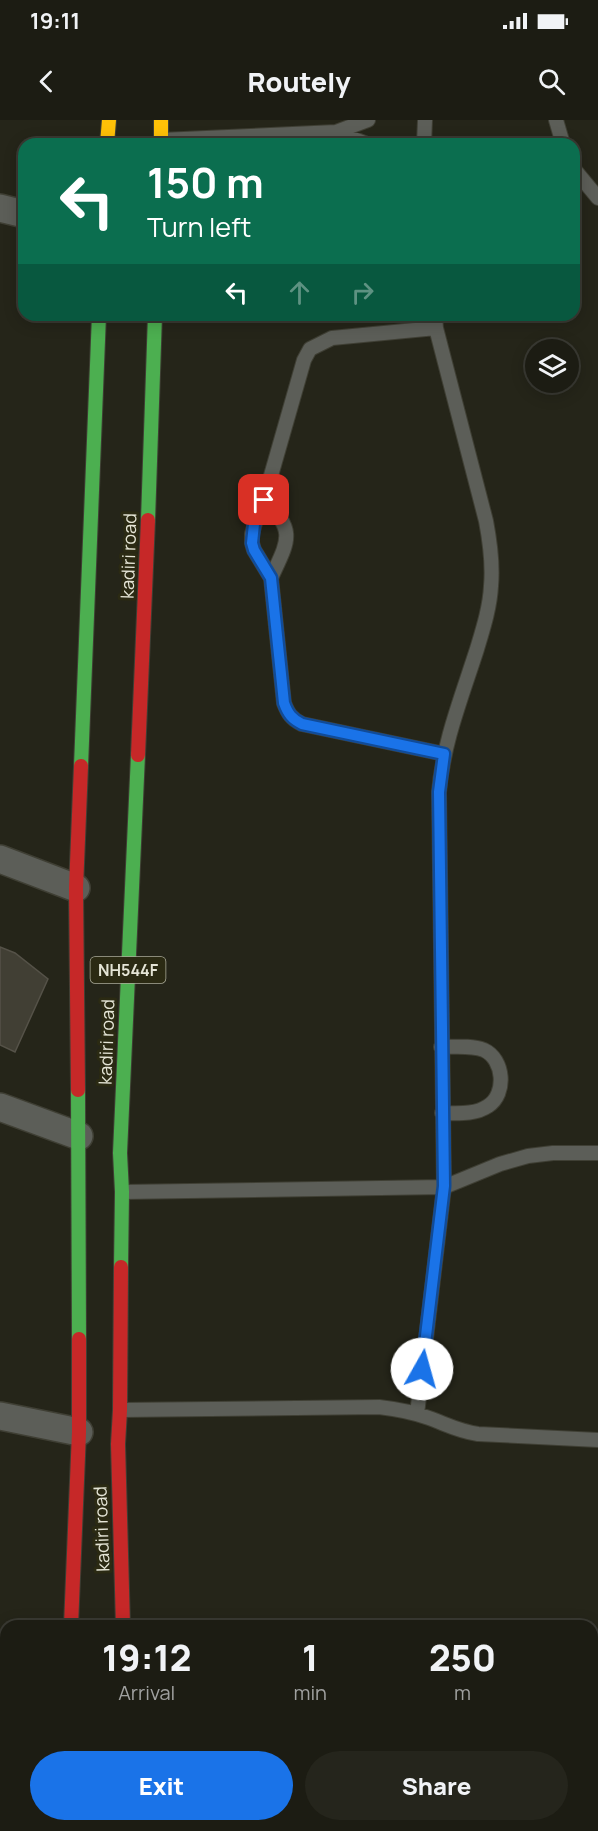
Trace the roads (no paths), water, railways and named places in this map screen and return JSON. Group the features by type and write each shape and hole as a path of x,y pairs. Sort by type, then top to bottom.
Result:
{"highway":[{"path":"108,138 109,120"},
{"path":"161,120 161,138"},
{"name":"NH544F","path":"72,1620 79,1432 76,888 99,321"},
{"name":"kadiri road","path":"123,1620 118,1444 122,1192 120,1153 142,678 155,321"}],"street":[{"path":"0,208 18,212"},
{"path":"0,859 76,888"},
{"path":"0,1107 79,1136"},
{"path":"0,1416 79,1432"}],"lane":[{"path":"231,138 336,132 368,120"},
{"path":"424,138 425,120"},
{"path":"556,120 560,138"},
{"path":"336,132 352,138"},
{"path":"580,177 598,198"},
{"path":"417,1414 444,1186 439,792 444,754 481,636 491,585 490,543 486,521 436,321 332,338 310,350 304,360 264,500 254,524 252,543 271,578 284,703 292,719 302,724 444,754"},
{"path":"264,500 281,516 286,528 285,546 271,578"},
{"path":"441,1047 475,1048 488,1052 494,1057 501,1080 497,1097 490,1105 474,1112 442,1113"},
{"path":"122,1192 444,1186 500,1164 528,1156 553,1153 598,1153"},
{"path":"120,1410 379,1407 417,1414 460,1431 478,1434 598,1440"}]}
